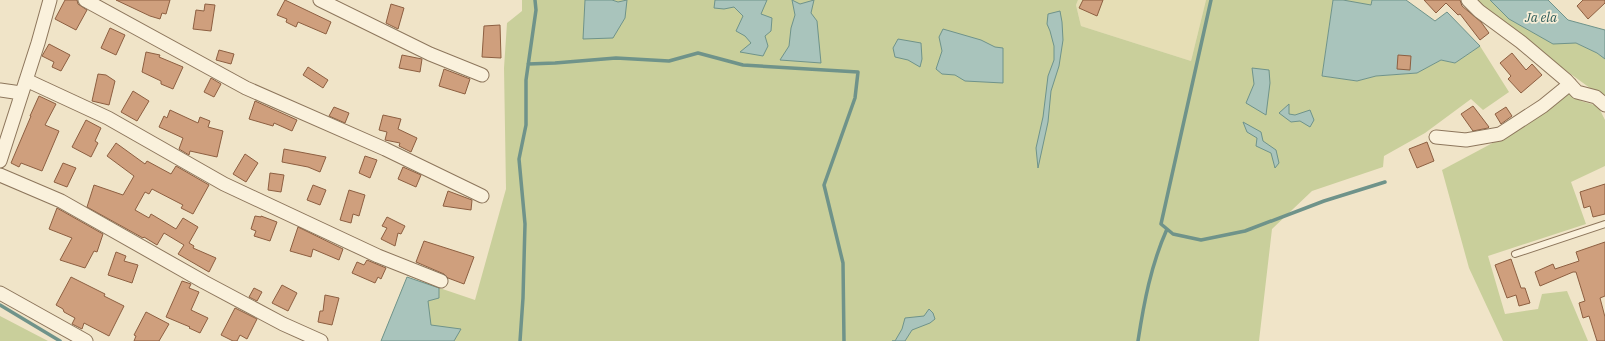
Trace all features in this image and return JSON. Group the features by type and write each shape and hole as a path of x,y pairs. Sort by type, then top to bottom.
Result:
{"street":[{"path":"0,161 4,140 22,93 49,0"},
{"path":"85,0 246,88 385,149 482,196"},
{"path":"320,0 430,54 482,75"},
{"path":"1468,0 1479,11 1521,42 1570,84 1577,92 1596,98 1605,105"},
{"path":"26,80 108,118 224,184 378,256 441,281"},
{"path":"1436,137 1466,140 1500,134 1543,106 1570,84"},
{"path":"0,90 22,93"},
{"path":"0,175 61,201 204,282 283,324 321,341"},
{"path":"0,293 86,341"}],"lane":[{"path":"1515,254 1605,224"}],"shaded area":[{"path":"1078,0 1206,0 1191,61 1081,26 1076,5"}],"green space":[{"path":"522,0 1078,0 1076,5 1081,26 1191,61 1206,0 1333,0 1322,76 1357,81 1376,76 1417,73 1441,60 1455,63 1480,46 1509,92 1483,110 1471,99 1425,133 1384,156 1383,167 1312,191 1272,229 1259,341 381,341 407,277 475,300 506,189 504,68 507,23 522,11"},
{"path":"1343,0 1372,0 1371,6"},
{"path":"1474,0 1490,0 1509,19 1553,43 1576,43 1597,53 1605,59 1605,99 1542,53"},
{"path":"1568,91 1581,101 1598,106 1605,120 1605,166 1571,182 1586,224 1488,256 1505,314 1538,309 1542,294 1567,291 1588,341 1503,341 1469,268 1442,170 1502,138 1547,111"},
{"path":"0,316 48,341 0,341"}],"water":[{"path":"585,0 612,0 618,2 627,0 625,18 613,38 583,39"},
{"path":"715,0 767,0 761,14 772,18 771,31 765,36 768,46 763,56 740,52 751,43 745,36 736,31 743,16 734,7 724,9 714,8"},
{"path":"792,0 800,4 814,0 811,13 817,21 821,63 780,60 789,46 791,28 795,15"},
{"path":"1333,0 1343,0 1371,5 1372,0 1406,0 1435,21 1447,12 1480,46 1455,63 1441,60 1417,73 1376,76 1357,81 1322,76"},
{"name":"Ja ela","path":"1490,0 1548,0 1568,20 1605,30 1605,59 1597,53 1576,43 1553,44 1509,19"},
{"path":"1060,11 1063,40 1059,66 1051,91 1048,122 1038,168 1036,148 1043,117 1048,76 1054,60 1054,46 1047,24 1048,14"},
{"path":"943,29 981,40 995,47 1003,48 1003,83 965,81 955,75 942,74 936,69 942,51 939,37"},
{"path":"898,39 921,43 922,59 920,67 908,60 895,57 893,48"},
{"path":"1252,68 1269,70 1270,83 1266,115 1246,103 1254,84"},
{"path":"1289,104 1289,114 1295,115 1310,110 1314,120 1310,127 1300,121 1291,122 1279,113"},
{"path":"1243,122 1261,132 1263,141 1276,150 1279,163 1275,168 1271,153 1256,146 1257,138 1247,132"},
{"path":"407,277 439,288 439,298 428,301 431,325 461,329 454,341 381,341"},
{"path":"929,309 933,313 935,319 930,323 912,330 905,341 895,341 902,329 905,318 924,316"}],"building":[{"path":"65,0 77,0 78,4 87,10 76,30 55,19"},
{"path":"116,0 170,0 166,14 162,13 160,19 150,16"},
{"path":"285,0 331,22 326,34 298,22 296,27 286,22 287,19 277,15"},
{"path":"1083,0 1103,0 1097,16 1079,8"},
{"path":"1424,0 1460,0 1462,6 1481,22 1489,33 1480,40 1460,14 1458,15 1446,3 1436,13"},
{"path":"1583,0 1605,0 1605,3 1588,19 1577,6"},
{"path":"205,4 215,5 211,31 193,29 196,10 204,11"},
{"path":"391,4 404,8 398,29 386,23"},
{"path":"500,25 501,58 482,57 484,26"},
{"path":"110,28 125,35 116,55 101,48"},
{"path":"49,44 70,55 61,71 52,67 54,62 42,56"},
{"path":"219,50 234,54 231,64 216,60"},
{"path":"146,52 160,55 159,57 183,67 173,89 161,84 161,81 142,72"},
{"path":"1512,53 1526,70 1532,64 1542,75 1521,93 1508,79 1511,76 1500,63"},
{"path":"402,55 422,59 420,72 399,68"},
{"path":"1398,55 1411,56 1410,70 1397,69"},
{"path":"308,67 328,80 323,88 303,75"},
{"path":"444,69 470,79 465,94 439,86"},
{"path":"98,74 106,75 115,81 109,105 92,101"},
{"path":"211,78 221,84 214,97 204,92"},
{"path":"133,91 149,101 137,121 121,112"},
{"path":"39,96 56,104 45,125 59,131 42,171 21,163 19,167 11,163"},
{"path":"255,101 297,120 292,131 274,123 273,126 249,119"},
{"path":"1473,106 1489,127 1488,128 1473,131 1461,114"},
{"path":"334,107 349,113 345,123 329,116"},
{"path":"1506,107 1512,116 1501,124 1495,114"},
{"path":"170,110 198,123 200,117 210,121 208,127 223,131 217,157 190,151 189,155 179,149 183,138 159,127 164,116 167,118"},
{"path":"383,115 401,119 398,129 417,138 411,152 399,146 400,143 385,140 387,132 379,130"},
{"path":"86,120 101,128 95,141 98,143 91,157 72,147"},
{"path":"1427,142 1434,161 1417,168 1409,149"},
{"path":"116,143 145,164 147,161 171,174 176,166 209,185 193,214 181,208 183,205 152,189 149,194 145,192 135,210 149,218 151,214 176,229 183,218 198,227 189,243 194,246 193,248 216,258 209,272 178,254 184,245 164,233 157,245 87,207 94,185 123,195 134,176 107,156"},
{"path":"284,149 326,157 320,172 308,167 282,162"},
{"path":"245,154 258,163 246,182 233,174"},
{"path":"365,156 377,160 370,178 359,173"},
{"path":"63,163 76,168 67,187 54,182"},
{"path":"403,167 421,175 416,187 398,179"},
{"path":"270,173 284,175 281,192 268,190"},
{"path":"1605,184 1605,214 1593,217 1590,206 1584,208 1580,192"},
{"path":"313,185 326,190 320,205 307,200"},
{"path":"349,190 365,195 359,216 353,214 351,223 340,220"},
{"path":"448,191 472,200 471,210 443,206"},
{"path":"57,208 103,234 97,252 94,251 85,268 60,260 72,238 49,229"},
{"path":"255,216 261,216 277,222 270,241 254,236 256,231 251,229"},
{"path":"387,217 405,226 401,234 398,233 395,246 381,239 387,228 382,226"},
{"path":"298,227 343,249 339,260 313,249 311,257 290,251"},
{"path":"424,241 474,257 464,284 448,278 444,274 416,262"},
{"path":"1605,242 1605,296 1600,298 1605,317 1605,341 1597,341 1589,316 1583,318 1579,303 1585,301 1576,272 1540,286 1535,272 1553,264 1555,269 1579,261 1576,252"},
{"path":"116,252 126,256 124,261 138,265 132,283 108,275"},
{"path":"1511,259 1521,288 1525,288 1530,303 1519,306 1516,295 1507,298 1495,265"},
{"path":"367,260 386,268 381,279 378,277 375,283 352,273 357,262 364,265"},
{"path":"71,277 105,294 104,296 124,306 109,336 84,323 82,329 72,324 75,318 64,312 63,309 56,305"},
{"path":"182,281 191,284 189,288 199,292 191,310 208,318 200,333 166,317"},
{"path":"282,285 297,293 288,311 272,303"},
{"path":"254,288 262,292 257,301 249,297"},
{"path":"325,295 339,298 332,325 318,322 320,311 323,311"},
{"path":"235,308 257,319 247,339 240,335 237,341 233,341 221,335"},
{"path":"146,312 169,324 159,341 134,341 136,336 134,335"}],"waterway":[{"path":"520,341 525,224 519,159 526,125 526,80 536,10 535,0"},
{"path":"1211,0 1161,224 1173,234 1201,240 1245,231 1324,201 1385,182"},
{"path":"528,64 616,58 669,61 698,53 743,65 858,72 855,98 824,185 843,263 844,341"},
{"path":"1138,341 1149,284 1161,243 1167,229"},
{"path":"0,305 60,341"}]}
